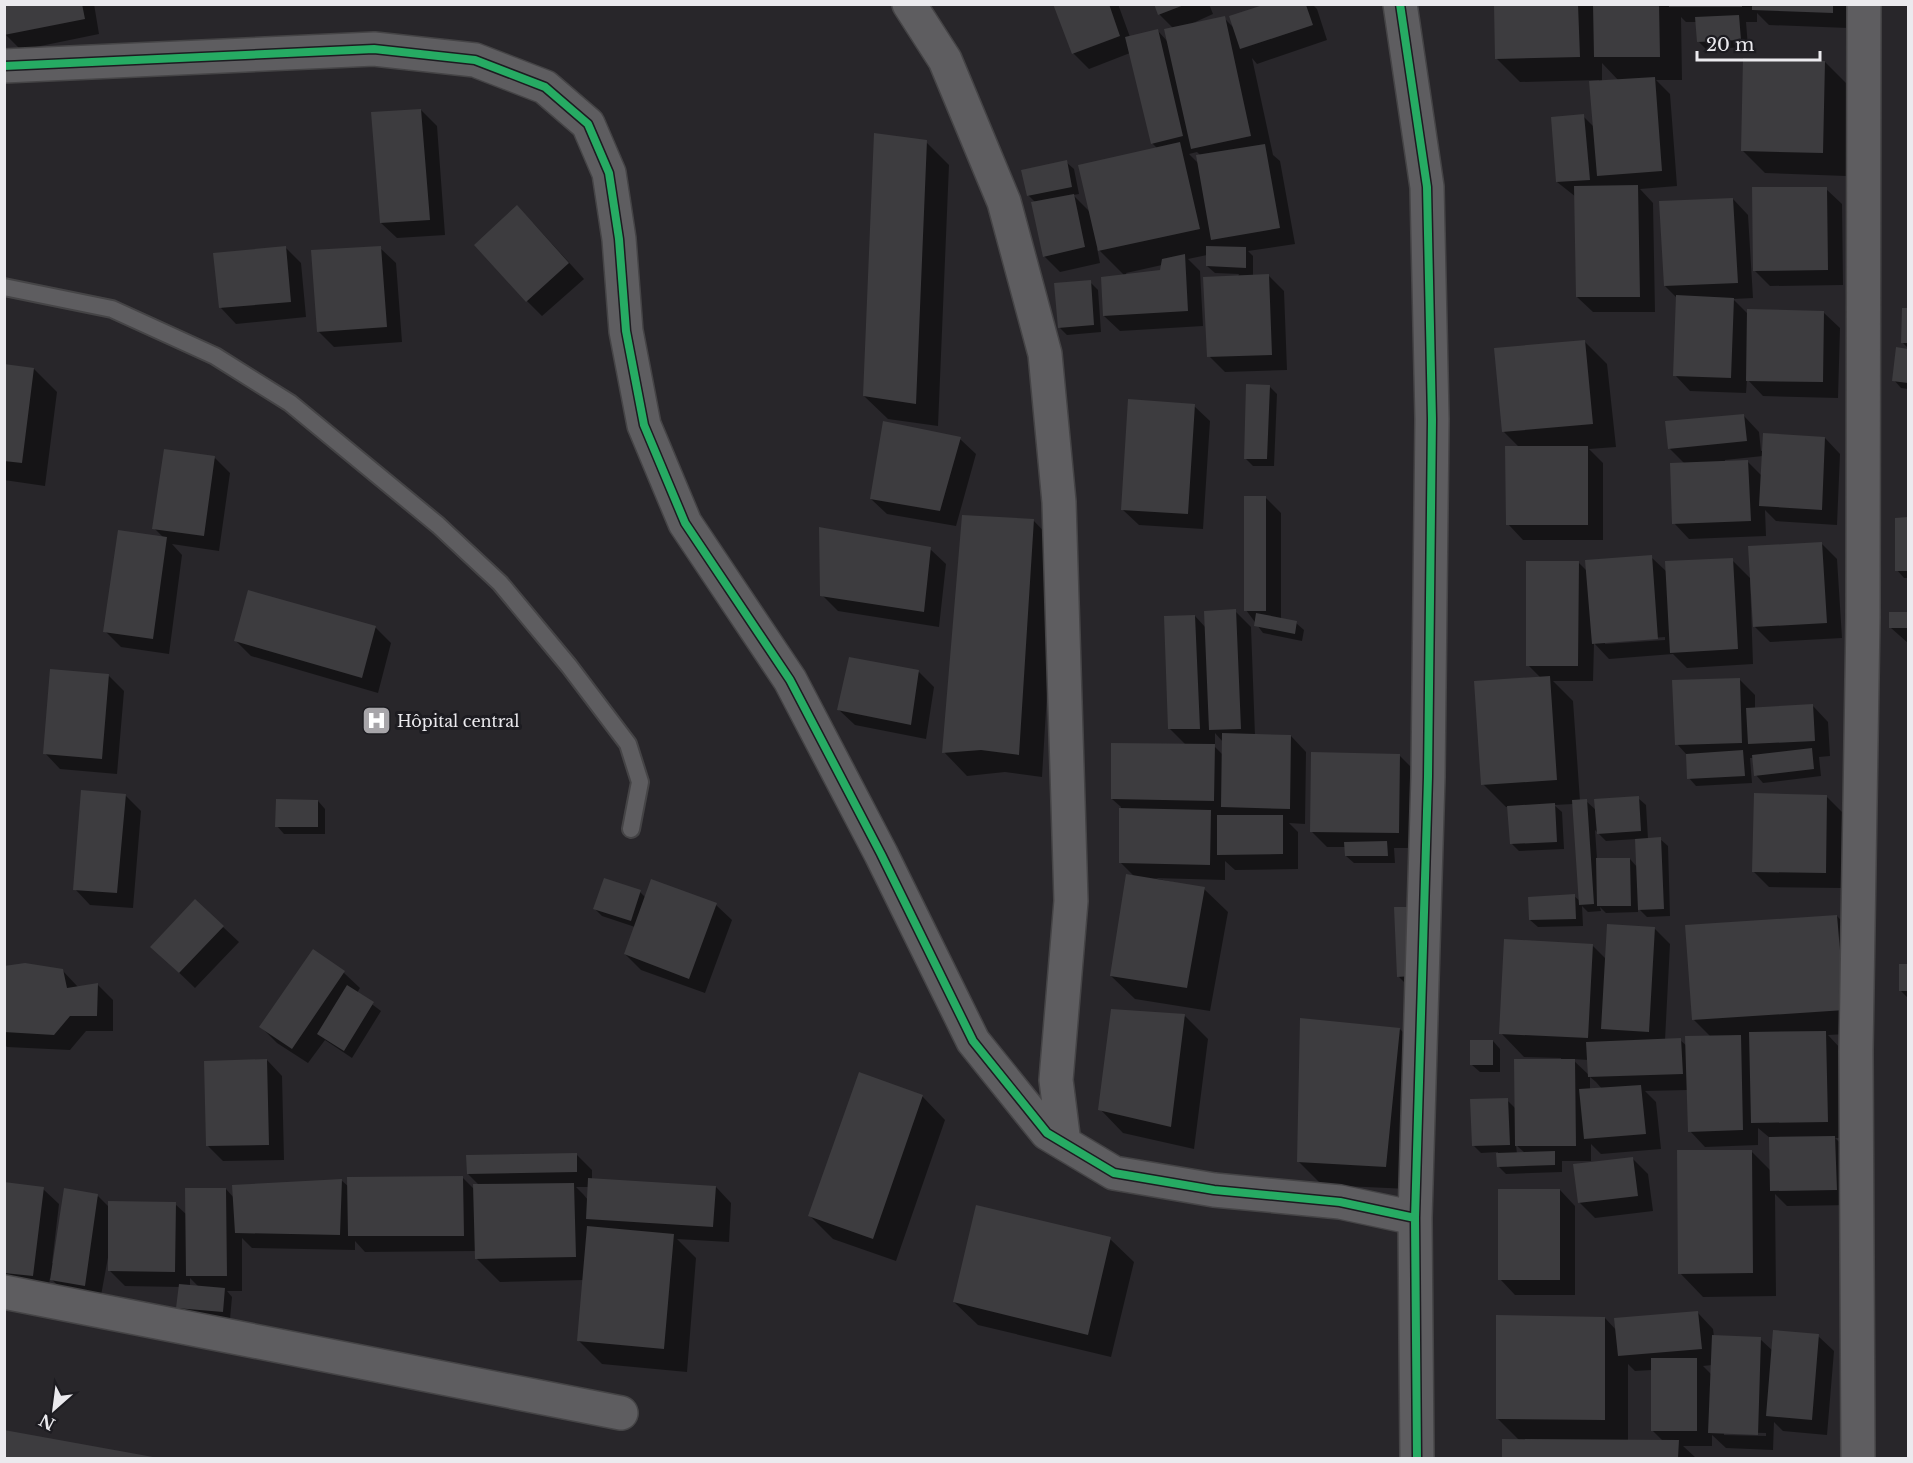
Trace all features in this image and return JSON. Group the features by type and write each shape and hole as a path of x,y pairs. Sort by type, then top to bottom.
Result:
{"street":[{"path":"909,4 945,60 1004,202 1045,354 1059,502 1071,901 1056,1080 1064,1143"},
{"path":"1400,4 1427,187 1432,419 1428,777 1415,1218 1417,1458"},
{"path":"1858,1458 1856,1051 1863,617 1864,4"},
{"path":"4,66 374,49 475,60 545,87 588,124 609,173 619,239 626,332 644,425 686,523 789,680 881,854 973,1041 1047,1133 1114,1173 1214,1190 1340,1202 1415,1218"},
{"path":"4,1292 621,1413"}],"lane":[{"path":"4,287 112,309 215,356 290,403 438,525 500,583 569,666 628,744 640,782 631,829"}],"building":[{"path":"4,4 82,4 85,19 4,35"},
{"path":"1053,4 1109,4 1120,36 1072,54"},
{"path":"1154,4 1184,4 1184,5 1158,15"},
{"path":"1494,4 1578,4 1580,57 1495,59"},
{"path":"1593,4 1659,4 1660,57 1594,57"},
{"path":"1669,4 1742,4 1742,7 1669,7"},
{"path":"1263,5 1306,5 1313,25 1240,49 1229,16"},
{"path":"1752,5 1833,5 1833,13 1752,10"},
{"path":"1739,15 1741,40 1697,42 1695,17"},
{"path":"1225,16 1251,136 1191,149 1164,29"},
{"path":"1158,29 1183,136 1151,144 1125,37"},
{"path":"1743,58 1825,61 1823,153 1741,151"},
{"path":"1655,77 1662,171 1597,176 1589,81"},
{"path":"421,109 430,220 380,223 371,112"},
{"path":"1584,114 1590,180 1556,182 1551,117"},
{"path":"874,133 927,140 916,404 863,396"},
{"path":"1180,142 1200,229 1098,251 1078,165"},
{"path":"1265,144 1280,228 1211,240 1196,155"},
{"path":"1067,160 1072,187 1027,196 1021,170"},
{"path":"1638,185 1640,297 1576,297 1574,186"},
{"path":"1752,187 1827,187 1828,270 1753,271"},
{"path":"1074,194 1085,247 1043,257 1031,202"},
{"path":"1733,198 1738,283 1664,286 1659,201"},
{"path":"517,205 569,263 526,302 474,245"},
{"path":"286,246 291,302 219,308 213,253"},
{"path":"381,246 387,327 317,332 311,250"},
{"path":"1206,246 1246,247 1246,268 1206,266"},
{"path":"1185,254 1188,311 1103,316 1101,277 1160,270 1162,259"},
{"path":"1269,274 1272,355 1207,357 1203,277"},
{"path":"1091,280 1094,325 1058,328 1054,283"},
{"path":"1676,295 1734,298 1731,378 1673,376"},
{"path":"1902,308 1908,308 1908,343 1901,343"},
{"path":"1747,309 1824,311 1823,382 1746,381"},
{"path":"1585,340 1593,424 1502,432 1494,348"},
{"path":"1896,347 1908,349 1908,383 1892,381"},
{"path":"4,364 34,368 22,463 4,461"},
{"path":"1246,384 1270,385 1267,459 1244,459"},
{"path":"1128,399 1195,404 1188,514 1121,510"},
{"path":"1744,414 1747,441 1668,449 1665,421"},
{"path":"883,421 961,437 940,511 870,499"},
{"path":"1763,433 1825,437 1822,510 1759,506"},
{"path":"1505,446 1588,446 1588,525 1506,525"},
{"path":"164,449 215,456 204,536 152,529"},
{"path":"1748,460 1751,521 1672,524 1670,463"},
{"path":"1244,496 1266,496 1266,611 1244,611"},
{"path":"962,515 1034,519 1019,755 981,750 942,753"},
{"path":"1908,517 1908,571 1895,571 1895,518"},
{"path":"819,527 931,547 924,612 820,596"},
{"path":"118,530 167,537 153,639 103,632"},
{"path":"1822,542 1827,623 1753,627 1748,546"},
{"path":"1652,555 1658,639 1592,644 1585,560"},
{"path":"1733,558 1738,649 1670,653 1665,561"},
{"path":"1526,561 1579,561 1578,666 1526,666"},
{"path":"248,590 376,626 362,678 234,641"},
{"path":"1236,609 1241,729 1209,730 1204,611"},
{"path":"1889,612 1908,612 1908,628 1889,628"},
{"path":"1256,613 1297,621 1295,634 1254,626"},
{"path":"1195,615 1200,729 1168,729 1164,616"},
{"path":"849,657 919,670 911,725 837,710"},
{"path":"50,669 109,674 102,759 43,754"},
{"path":"1550,676 1557,780 1481,785 1474,681"},
{"path":"1740,678 1742,743 1675,745 1672,680"},
{"path":"1813,704 1815,741 1748,744 1746,708"},
{"path":"1222,733 1291,735 1290,809 1221,807"},
{"path":"1111,743 1215,744 1214,801 1111,799"},
{"path":"1812,748 1814,769 1754,776 1752,755"},
{"path":"1743,750 1745,776 1687,779 1686,754"},
{"path":"1311,752 1400,754 1399,833 1310,832"},
{"path":"81,790 126,794 117,893 73,890"},
{"path":"1754,793 1827,795 1826,873 1752,872"},
{"path":"1639,796 1641,831 1597,834 1594,799"},
{"path":"276,799 318,800 318,827 275,827"},
{"path":"1587,799 1594,904 1579,905 1572,800"},
{"path":"1555,803 1557,842 1510,844 1507,806"},
{"path":"1119,808 1211,810 1210,865 1119,863"},
{"path":"1217,815 1283,815 1283,854 1217,855"},
{"path":"1661,837 1664,909 1638,910 1635,839"},
{"path":"1387,841 1388,856 1345,856 1344,842"},
{"path":"1596,858 1630,858 1631,906 1597,906"},
{"path":"1126,874 1205,887 1187,988 1110,976"},
{"path":"604,878 641,890 631,921 593,909"},
{"path":"651,879 717,903 689,979 624,954"},
{"path":"1575,894 1576,919 1529,920 1528,897"},
{"path":"195,899 224,926 179,973 150,947"},
{"path":"1394,907 1411,907 1413,976 1397,977"},
{"path":"1837,915 1845,1010 1692,1020 1685,925"},
{"path":"1607,924 1655,927 1649,1032 1601,1029"},
{"path":"1504,939 1593,944 1588,1038 1499,1034"},
{"path":"313,949 345,971 292,1049 259,1027"},
{"path":"25,963 63,969 67,988 98,983 97,1016 70,1016 54,1035 4,1032 4,966"},
{"path":"1899,964 1908,964 1908,991 1899,991"},
{"path":"347,985 374,1002 344,1051 317,1034"},
{"path":"1111,1009 1185,1014 1171,1127 1098,1110"},
{"path":"1300,1018 1400,1028 1386,1167 1297,1162"},
{"path":"1826,1031 1828,1122 1751,1123 1749,1032"},
{"path":"1741,1035 1743,1130 1688,1132 1685,1036"},
{"path":"1681,1038 1683,1074 1588,1077 1586,1042"},
{"path":"1470,1040 1493,1040 1493,1065 1470,1065"},
{"path":"267,1059 269,1145 206,1146 204,1061"},
{"path":"1514,1059 1575,1059 1576,1146 1515,1146"},
{"path":"859,1072 923,1095 873,1239 808,1216"},
{"path":"1641,1085 1646,1134 1584,1139 1579,1089"},
{"path":"1508,1098 1510,1145 1472,1146 1470,1099"},
{"path":"1835,1136 1837,1190 1770,1191 1769,1137"},
{"path":"1677,1150 1752,1150 1753,1273 1678,1274"},
{"path":"1555,1151 1555,1165 1497,1167 1496,1153"},
{"path":"577,1153 577,1172 467,1174 466,1155"},
{"path":"1633,1157 1638,1196 1578,1203 1573,1164"},
{"path":"463,1176 464,1236 348,1236 347,1177"},
{"path":"588,1178 716,1186 713,1227 586,1219"},
{"path":"342,1179 340,1235 235,1233 232,1185"},
{"path":"4,1182 44,1187 33,1276 4,1273"},
{"path":"574,1183 576,1257 475,1259 473,1184"},
{"path":"64,1188 98,1194 85,1286 50,1280"},
{"path":"185,1188 226,1188 227,1276 186,1276"},
{"path":"1498,1189 1560,1189 1560,1280 1498,1280"},
{"path":"108,1201 176,1202 175,1272 108,1271"},
{"path":"976,1205 1111,1237 1088,1335 953,1302"},
{"path":"587,1226 674,1234 664,1349 577,1341"},
{"path":"179,1284 225,1288 223,1312 176,1308"},
{"path":"1698,1311 1702,1349 1618,1356 1614,1318"},
{"path":"1496,1315 1605,1317 1605,1420 1496,1419"},
{"path":"1773,1330 1819,1334 1812,1420 1766,1416"},
{"path":"1712,1335 1761,1337 1758,1435 1708,1433"},
{"path":"1651,1358 1697,1358 1697,1431 1651,1431"},
{"path":"4,1430 153,1457 153,1458 4,1458"},
{"path":"1502,1439 1679,1440 1678,1458 1502,1458"}],"cycle path":[{"path":"1400,4 1427,187 1432,419 1428,777 1415,1218 1417,1458"},
{"path":"4,66 374,49 475,60 545,87 588,124 609,173 619,239 626,331 644,425 685,523 790,680 881,854 973,1041 1047,1133 1114,1173 1214,1190 1340,1202 1415,1218"}],"place":[{"name":"Hôpital central","path":"376,721"}]}
